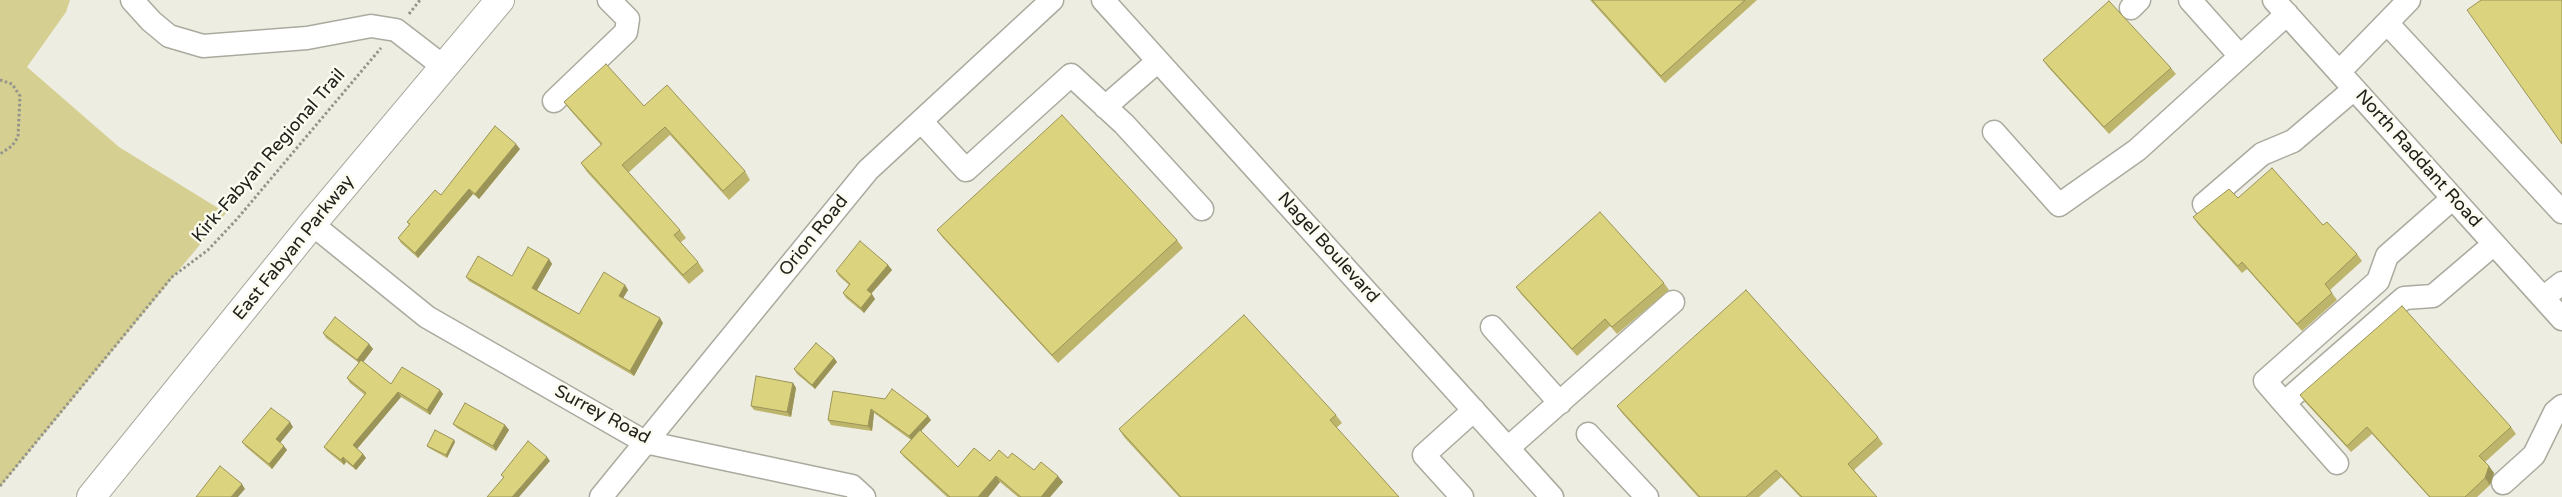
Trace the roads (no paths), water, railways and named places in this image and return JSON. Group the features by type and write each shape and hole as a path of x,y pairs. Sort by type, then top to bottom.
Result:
{"main road":[{"name":"East Fabyan Parkway","path":"90,497 312,224 500,0"}],"street":[{"path":"132,0 151,21 169,36 203,46 307,38 371,26 396,30 444,67"},
{"path":"554,101 626,32 628,19 609,0"},
{"name":"Orion Road","path":"601,497 868,170 1052,0"},
{"name":"Nagel Boulevard","path":"1103,0 1552,497"},
{"path":"2190,0 2240,56"},
{"path":"2339,72 2409,0"},
{"path":"1994,132 2059,205 2137,150 2240,56 2280,7"},
{"name":"North Raddant Road","path":"2280,7 2562,319"},
{"path":"2387,23 2562,212"},
{"path":"1105,107 1158,61"},
{"path":"921,120 966,170 1071,75 1105,107 1202,209"},
{"path":"2204,204 2262,154 2293,141 2354,89"},
{"path":"2337,463 2265,380 2378,280 2387,256 2453,198"},
{"name":"Surrey Road","path":"312,224 426,317 645,442 852,486 864,497"},
{"path":"2284,403 2404,298 2433,296 2494,244"},
{"path":"2543,298 2562,283"},
{"path":"1508,448 1673,302"},
{"path":"1492,327 1560,403"},
{"path":"2504,483 2534,455 2555,412 2562,406"},
{"path":"1462,497 1424,455 1474,410"},
{"path":"1588,434 1647,497"}]}
